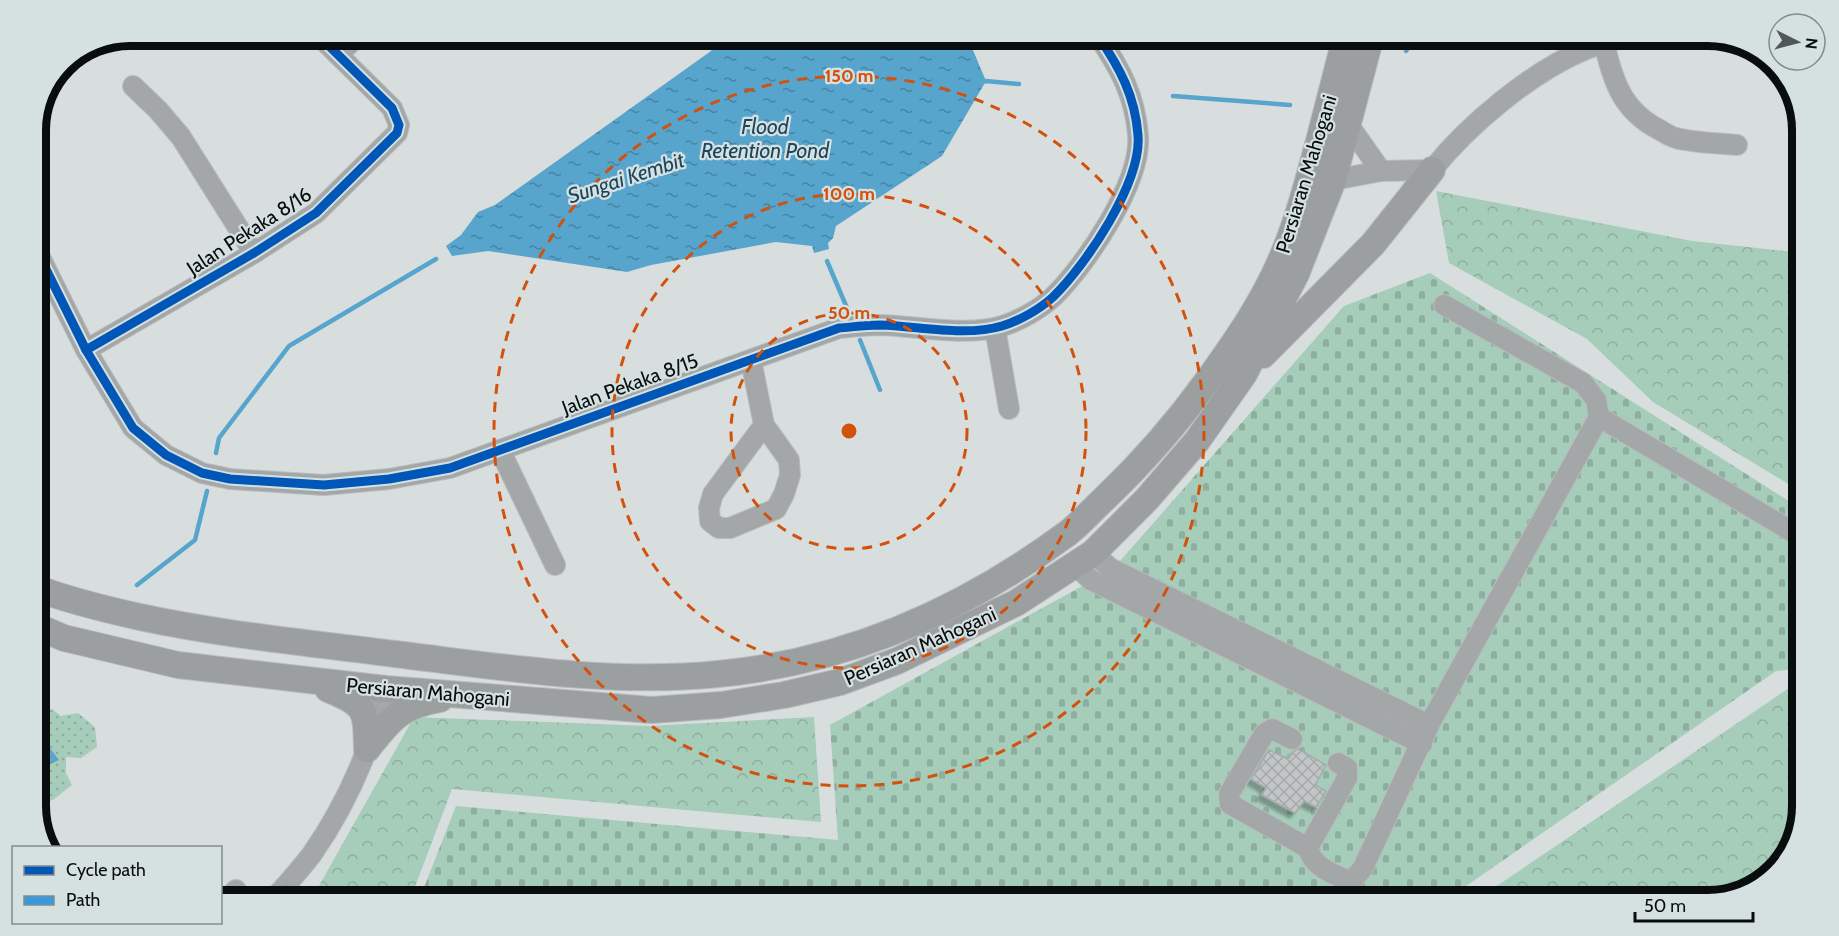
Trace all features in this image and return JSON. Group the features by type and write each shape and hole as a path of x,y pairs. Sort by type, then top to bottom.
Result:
{"main road":[{"name":"Persiaran Mahogani","path":"47,592 71,602 185,627 595,677 656,678 718,674 782,665 827,655 887,636 947,609 1071,531 1125,479 1178,420 1247,325 1281,260 1303,201 1343,46"},
{"name":"Persiaran Mahogani","path":"47,631 64,638 178,665 386,689 652,711 722,705 784,695 840,682 897,661 1016,603 1084,559 1148,500 1197,441 1244,374 1296,274 1333,180 1368,46"},
{"path":"1244,374 1373,244 1432,170"},
{"path":"185,627 219,644 358,664 372,670 386,689 393,680 408,673 494,677 514,675 526,670"},
{"path":"304,680 356,702 363,709 366,722 366,749"},
{"path":"366,749 386,725 411,706 461,695"}],"street":[{"name":"Jalan Pekaka 8/16","path":"86,350 254,253 316,213 397,133 399,125 392,108 330,46"},
{"path":"338,54 347,46"},
{"name":"Jalan Pekaka 8/15","path":"47,271 86,350 134,428 166,455 202,473 230,480 324,485 388,479 450,468 839,328 878,325 981,331 1004,326 1027,315 1051,299 1077,272 1120,203 1135,168 1139,138 1133,98 1105,46"},
{"path":"1303,201 1319,186 1333,180 1382,171 1432,170 1469,131 1511,95 1546,70 1582,50 1595,46"},
{"path":"1605,46 1612,76 1621,94 1633,111 1651,126 1675,138 1737,146"},
{"path":"133,86 181,137 254,253"},
{"path":"1348,124 1382,171"},
{"path":"1345,890 1363,868 1430,725 1599,417 1596,400 1583,383 1444,305"},
{"path":"994,328 1009,409"},
{"path":"751,360 764,425 789,460 790,475 776,509 730,528 719,528 710,521 709,508 713,494 764,425"},
{"path":"1599,417 1792,531"},
{"path":"500,450 555,565"},
{"path":"1084,559 1110,568 1430,725"},
{"path":"1084,559 1090,580 1422,744"},
{"path":"281,890 312,854 343,801 373,734 386,689"},
{"path":"1292,739 1276,730 1267,730 1228,799 1233,807 1308,848"},
{"path":"1338,763 1347,768 1347,778 1308,848 1311,859 1316,864 1352,883"}],"green space":[{"path":"1436,191 1692,241 1792,252 1792,486 1653,402 1587,339 1449,263"},
{"path":"1430,273 1792,503 1792,670 1776,671 1460,890 423,890 456,806 838,840 830,725 1113,569 1344,306"},
{"path":"1792,686 1792,816 1784,842 1764,869 1730,887 1708,890 1491,890"},
{"path":"52,709 61,716 78,713 95,727 97,747 81,758 66,757 66,773 72,785 53,800 47,801 47,711"},
{"path":"414,717 649,726 814,717 821,822 452,789 414,890 317,890"}],"water":[{"name":"Flood Retention Pond","path":"713,46 971,46 986,81 942,156 836,226 833,238 828,243 829,249 814,253 812,246 776,242 651,265 627,272 488,251 452,256 446,246 461,235 478,212 495,205 711,51"},
{"path":"47,744 59,760 47,765"}],"building":[{"path":"1298,749 1326,765 1315,785 1326,791 1316,807 1304,801 1295,813 1262,795 1266,788 1251,779 1269,750 1288,759"}],"waterway":[{"name":"Sungai Kembit","path":"1406,51 1409,46"},
{"name":"Sungai Kembit","path":"981,83 986,81 1019,84"},
{"name":"Sungai Kembit","path":"1173,96 1290,105"},
{"name":"Sungai Kembit","path":"216,453 219,438 289,346 436,259"},
{"path":"827,261 847,308"},
{"path":"860,340 880,390"},
{"name":"Sungai Kembit","path":"137,585 195,540 207,491"}],"cycle path":[{"path":"86,350 254,253 316,213 397,133 399,125 392,108 329,46"},
{"path":"47,271 86,350 133,428 166,455 202,473 230,479 324,485 389,479 450,468 839,328 880,325 973,331 1002,326 1036,310 1066,283 1095,244 1122,198 1137,154 1138,135 1134,108 1120,71 1105,46"}]}
